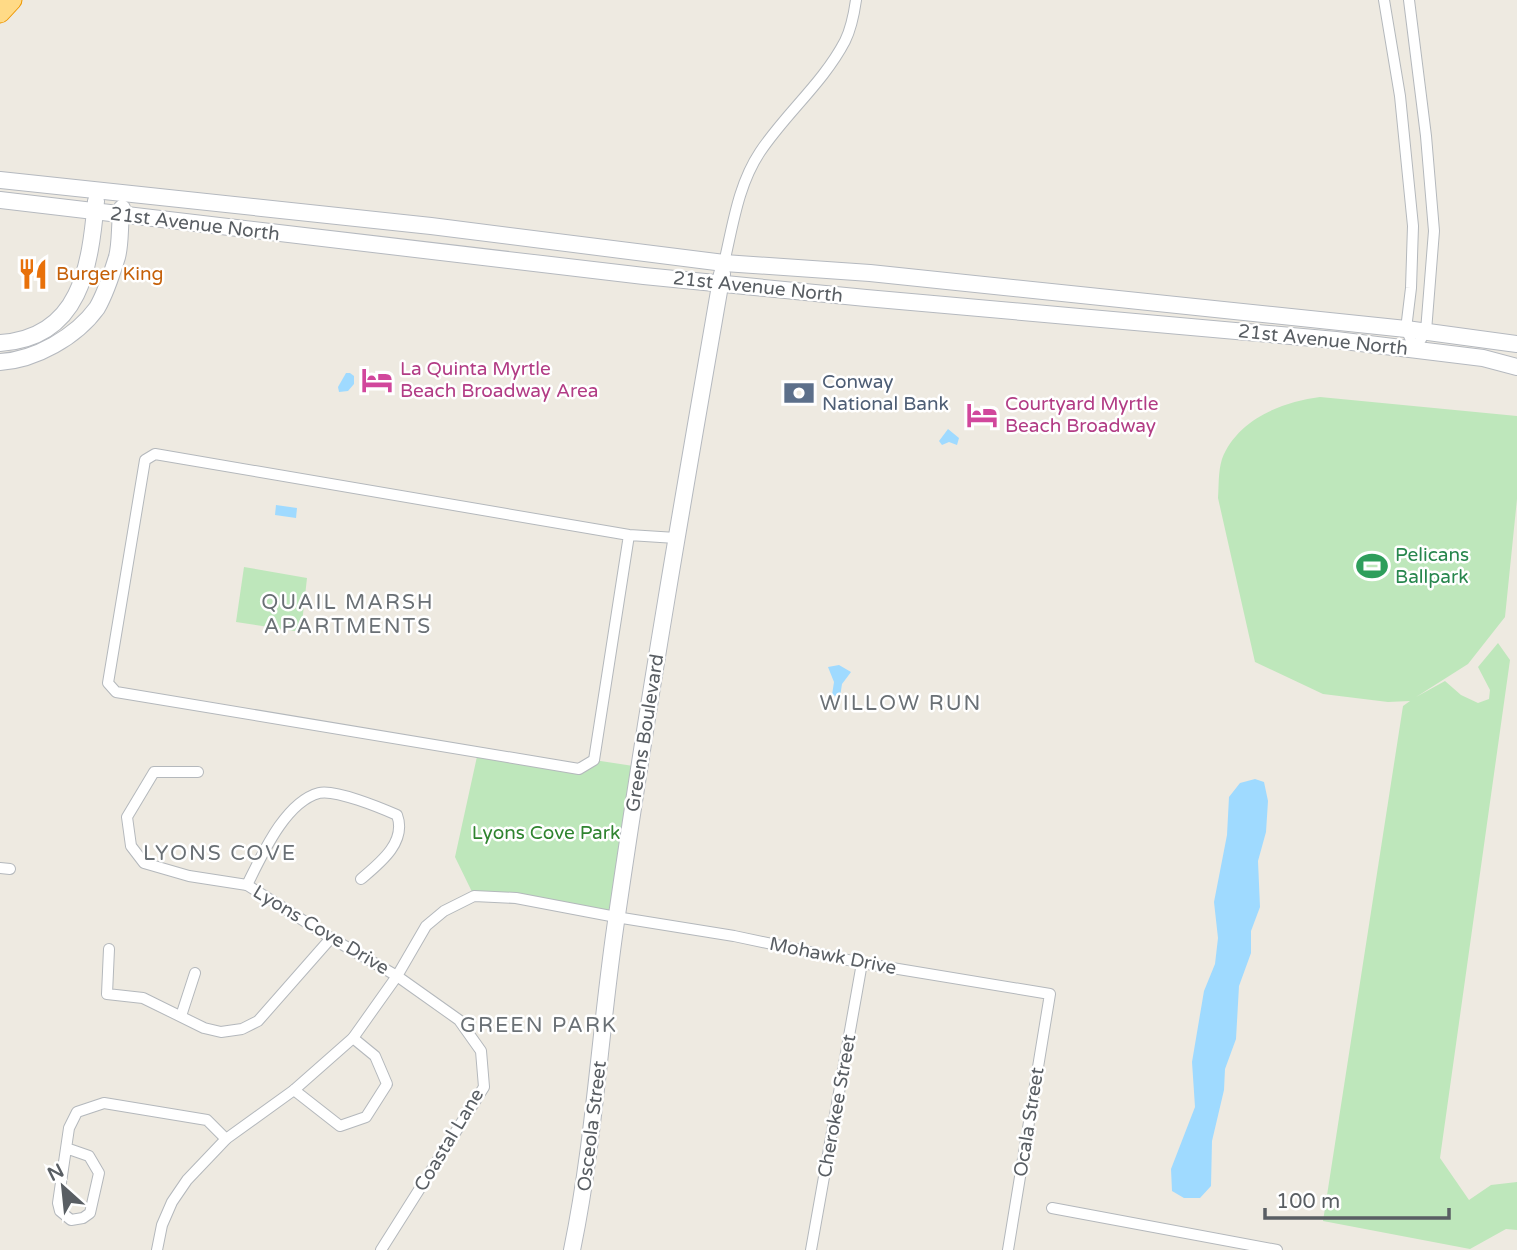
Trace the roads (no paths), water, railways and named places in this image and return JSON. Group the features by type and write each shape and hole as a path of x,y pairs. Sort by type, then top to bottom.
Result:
{"highway":[{"path":"0,13 12,0"}],"main road":[{"name":"21st Avenue North","path":"0,180 431,226 724,263 870,273 1406,328 1517,344"},
{"path":"0,343 18,342 36,335 51,326 68,310 80,291 89,259 97,191"},
{"path":"0,362 27,358 56,344 80,326 97,307 117,255 125,194"},
{"name":"21st Avenue North","path":"0,200 720,283 1415,349 1483,358 1517,367"},
{"name":"Greens Boulevard","path":"616,917 676,538 724,263"},
{"name":"Osceola Street","path":"572,1250 584,1191 616,917"}],"street":[{"name":"Greens Boulevard","path":"724,263 737,203 749,172 760,152 835,58 846,39 856,0"},
{"path":"1384,0 1400,96 1413,226 1406,328 1415,349"},
{"path":"1409,0 1426,136 1434,231 1426,331 1415,349"},
{"path":"629,535 594,760 579,769 116,692 108,682 145,460 156,454 629,535 676,538"},
{"name":"Lyons Cove Drive","path":"198,772 154,772 127,817 131,846 144,863 189,876 247,884 331,938 397,976"},
{"path":"247,884 270,840 299,803 321,792 363,801 397,815 400,828 394,845 379,864 361,879"},
{"path":"157,1250 162,1225 172,1202 187,1180 226,1139 294,1090 353,1038 397,976 426,926 444,911 474,896 516,898 616,917"},
{"name":"Mohawk Drive","path":"616,917 1050,994"},
{"path":"109,949 107,994 144,998 204,1028 221,1032 242,1029 258,1021 331,938"},
{"name":"Cherokee Street","path":"811,1250 862,962"},
{"path":"180,1016 195,973"},
{"name":"Coastal Lane","path":"381,1250 484,1087 481,1051 459,1020 397,976"},
{"name":"Ocala Street","path":"1008,1250 1050,994"},
{"path":"294,1090 340,1126 366,1117 387,1084 375,1056 353,1038"},
{"path":"66,1148 89,1156 99,1173 90,1213 71,1220 60,1212 58,1203 66,1148 69,1128 77,1112 104,1103 207,1120 226,1139"},
{"path":"1052,1208 1277,1250"}],"water":[{"path":"346,373 354,376 354,384 348,391 339,392 338,387"},
{"path":"948,429 959,438 957,445 949,442 942,445 939,441"},
{"path":"276,505 297,508 296,518 275,515"},
{"path":"839,665 851,672 842,684 840,697 832,695 834,682 828,667"},
{"path":"1255,779 1264,782 1268,801 1266,832 1258,861 1260,907 1251,931 1251,953 1239,986 1236,1039 1225,1069 1224,1090 1212,1141 1211,1186 1200,1198 1184,1198 1172,1191 1171,1169 1195,1107 1192,1062 1204,991 1215,964 1218,938 1214,902 1227,835 1229,797 1240,783"}],"place":[{"name":"Burger King","path":"33,274"},
{"name":"La Quinta Myrtle Beach Broadway Area","path":"377,380"},
{"name":"Conway National Bank","path":"799,393"},
{"name":"Courtyard Myrtle Beach Broadway","path":"982,415"},
{"name":"Pelicans Ballpark","path":"1372,566"}],"district":[{"name":"QUAIL MARSH APARTMENTS","path":"348,614"},
{"name":"WILLOW RUN","path":"901,703"},
{"name":"LYONS COVE","path":"220,853"},
{"name":"GREEN PARK","path":"539,1025"}],"park label":[{"name":"Lyons Cove Park","path":"546,833"}]}
